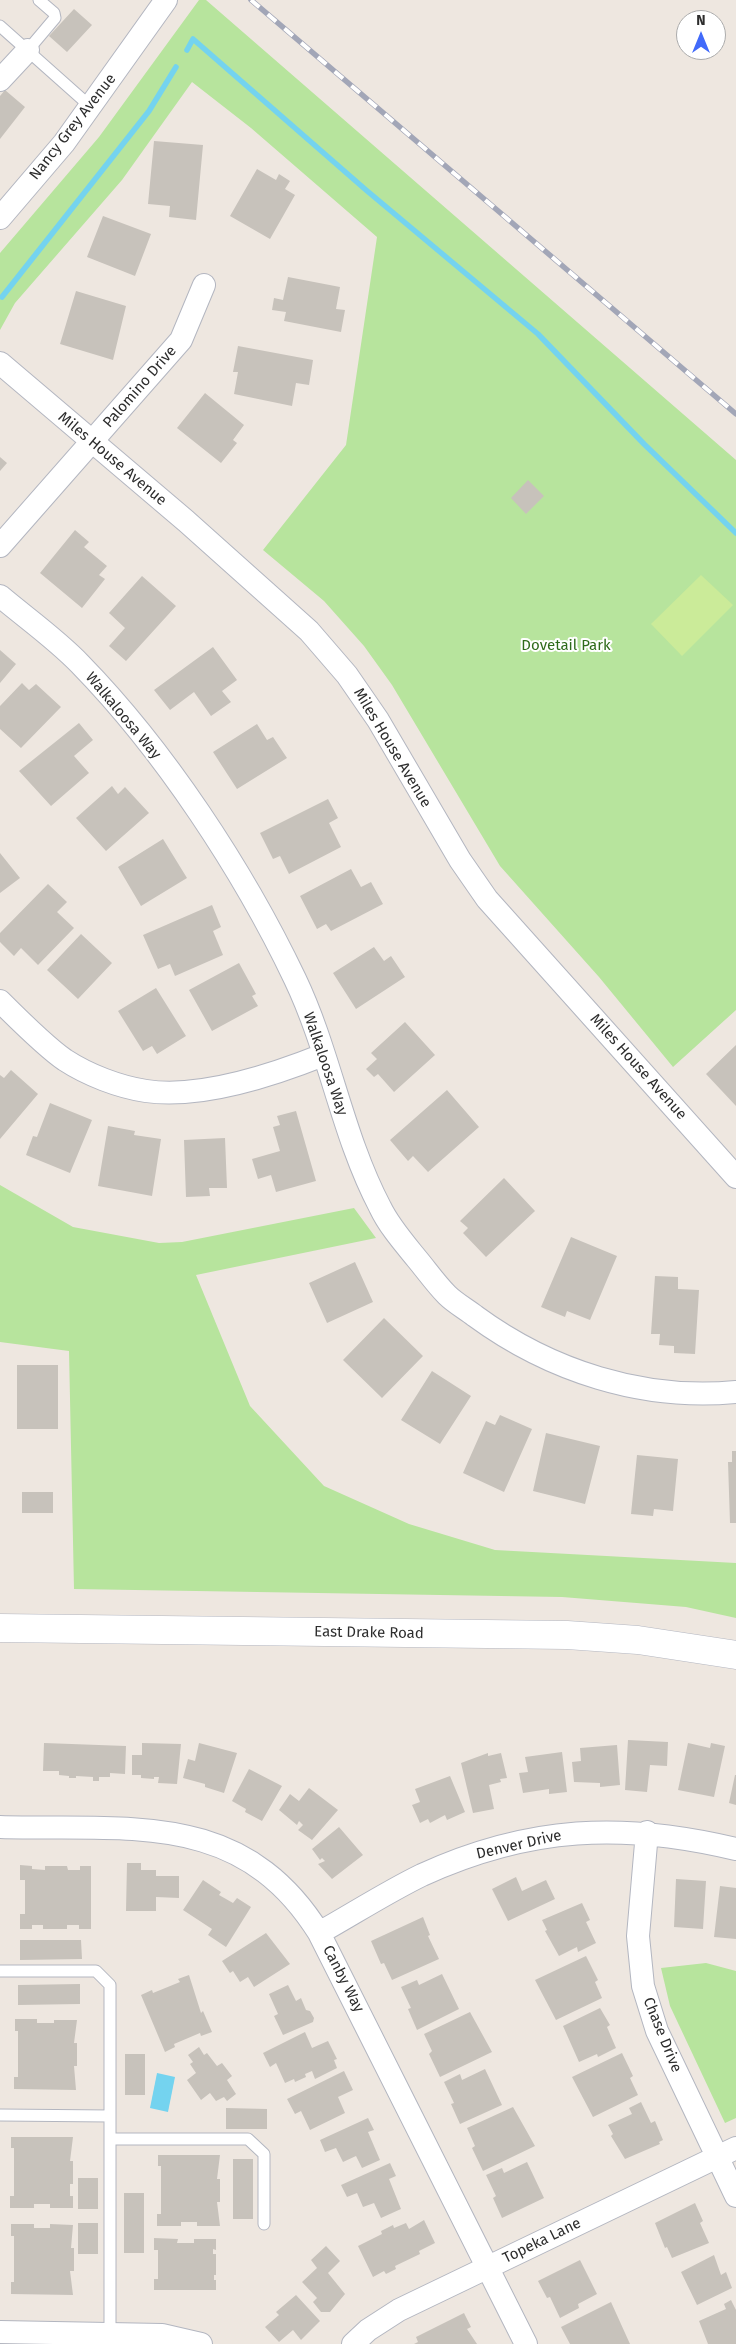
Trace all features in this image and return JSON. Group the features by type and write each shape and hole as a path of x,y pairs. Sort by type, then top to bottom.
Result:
{"main road":[{"name":"East Drake Road","path":"0,1628 567,1635 638,1640 736,1655"}],"street":[{"name":"Nancy Grey Avenue","path":"0,218 64,144 166,0"},
{"path":"0,80 28,50"},
{"name":"Palomino Drive","path":"0,546 181,340 204,285"},
{"name":"Miles House Avenue","path":"0,363 265,590 315,639 347,675 378,720 460,860 487,899 736,1177"},
{"name":"Walkaloosa Way","path":"0,596 78,662 132,723 184,792 225,854 296,981 355,1151 380,1209 404,1244 447,1295 496,1331 549,1360 590,1376 634,1388 678,1392 736,1392"},
{"path":"0,1001 64,1059 106,1080 146,1091 183,1091 230,1084 282,1071 323,1055"},
{"name":"Canby Way","path":"0,1827 161,1831 194,1837 228,1850 268,1873 292,1896 320,1933 526,2344"},
{"name":"Denver Drive","path":"320,1933 420,1876 461,1858 504,1844 556,1834 594,1831 647,1832 694,1838 736,1848"},
{"name":"Chase Drive","path":"647,1832 638,1936 643,1986 657,2031 727,2152 736,2196"},
{"name":"Topeka Lane","path":"353,2344 368,2330 398,2310 727,2152"},
{"path":"0,2332 162,2335 201,2344"}],"lane":[{"path":"28,50 56,18 54,13 39,0"},
{"path":"0,26 91,107"},
{"path":"0,1971 96,1971 110,1985 110,2334"},
{"path":"0,2115 110,2116"},
{"path":"110,2139 248,2139 264,2154 264,2224"}],"green space":[{"name":"Dovetail Park","path":"199,0 206,0 736,460 736,1010 673,1067 599,977 500,866 392,685 364,646 324,601 263,550 346,445 377,237 251,128 192,82 122,180 15,303 0,330 0,253 99,137"},
{"path":"701,575 733,605 682,656 651,624"},
{"path":"0,1185 73,1227 159,1243 182,1242 354,1208 376,1238 196,1275 250,1406 324,1486 409,1524 495,1550 736,1563 736,1618 686,1607 562,1597 74,1589 69,1351 0,1342"},
{"path":"706,1963 736,1971 736,2118 725,2123 670,2006 661,1968"}],"water":[{"path":"157,2073 175,2077 168,2112 150,2108"}],"building":[{"path":"74,9 92,25 67,52 49,36"},
{"path":"5,90 25,107 0,139 0,96"},
{"path":"154,141 203,145 196,220 169,217 170,206 148,204"},
{"path":"257,169 276,180 279,174 290,181 285,189 295,195 270,239 230,216"},
{"path":"103,216 151,234 135,276 87,257"},
{"path":"288,277 340,287 336,309 345,310 341,332 284,321 286,312 272,310 274,298 283,300"},
{"path":"76,291 126,306 113,360 60,344"},
{"path":"238,346 313,360 309,385 296,383 292,406 234,394 238,372 233,372"},
{"path":"205,393 244,425 233,440 237,443 221,463 177,428"},
{"path":"0,457 7,463 0,471"},
{"path":"528,480 544,496 526,514 511,498"},
{"path":"75,530 89,542 84,547 107,566 99,575 105,579 82,608 40,573"},
{"path":"142,576 176,606 126,661 109,646 125,628 109,613"},
{"path":"213,647 237,680 222,691 231,702 211,716 194,692 170,710 154,690"},
{"path":"0,650 16,664 0,683"},
{"path":"22,683 29,690 36,684 61,707 21,748 0,729 0,706"},
{"path":"79,723 93,740 74,756 89,773 51,806 19,771"},
{"path":"257,724 267,740 273,737 287,758 237,789 213,752"},
{"path":"112,786 118,794 125,787 149,813 106,851 76,818"},
{"path":"328,799 338,818 329,823 341,847 289,874 280,856 273,859 260,833"},
{"path":"163,839 187,878 141,906 118,867"},
{"path":"0,853 20,878 0,893"},
{"path":"351,869 361,887 371,882 383,904 331,931 326,924 317,929 300,896"},
{"path":"48,884 67,902 57,912 74,928 38,965 21,948 14,956 0,942 0,933"},
{"path":"212,905 221,927 213,931 223,955 175,976 170,964 158,969 143,935"},
{"path":"81,934 112,963 78,999 47,970"},
{"path":"374,947 384,961 391,956 405,977 356,1009 333,973"},
{"path":"239,963 256,994 252,996 258,1006 212,1031 189,990"},
{"path":"156,988 186,1036 157,1054 152,1046 143,1051 118,1011"},
{"path":"405,1022 435,1055 394,1092 378,1074 374,1077 366,1069 377,1059 371,1053"},
{"path":"736,1045 736,1106 706,1074"},
{"path":"11,1070 38,1094 0,1139 0,1075 4,1078"},
{"path":"447,1090 479,1127 428,1172 413,1156 408,1161 390,1140"},
{"path":"50,1103 92,1120 70,1173 26,1155 33,1136 37,1137"},
{"path":"296,1111 316,1181 276,1192 271,1175 258,1179 252,1159 280,1151 273,1127 280,1125 277,1116"},
{"path":"108,1126 135,1131 134,1135 161,1139 152,1196 98,1186"},
{"path":"225,1138 227,1188 209,1188 210,1196 186,1197 184,1140"},
{"path":"504,1178 535,1211 486,1257 463,1233 468,1228 460,1221"},
{"path":"571,1237 617,1256 590,1320 567,1311 565,1317 541,1307"},
{"path":"355,1262 373,1302 327,1323 309,1283"},
{"path":"655,1276 678,1277 678,1289 699,1290 695,1354 674,1353 674,1346 659,1345 660,1334 651,1334"},
{"path":"384,1318 423,1356 382,1398 343,1360"},
{"path":"17,1365 58,1365 58,1429 17,1429"},
{"path":"432,1371 471,1396 440,1444 401,1420"},
{"path":"500,1415 532,1429 504,1492 463,1473 486,1421 495,1425"},
{"path":"546,1433 600,1446 585,1504 533,1491"},
{"path":"732,1451 736,1451 736,1523 730,1523 728,1462 732,1462"},
{"path":"637,1455 678,1459 673,1511 654,1509 653,1516 631,1514"},
{"path":"22,1492 53,1492 53,1513 22,1513"},
{"path":"628,1740 668,1742 667,1766 650,1765 647,1792 625,1790"},
{"path":"44,1743 126,1746 125,1774 110,1773 110,1777 99,1777 99,1781 93,1781 93,1777 76,1776 76,1778 69,1778 69,1776 59,1775 59,1771 43,1771"},
{"path":"142,1743 181,1744 177,1784 158,1783 159,1777 154,1777 154,1779 141,1778 141,1775 132,1775 132,1755 142,1755"},
{"path":"199,1743 237,1753 224,1793 205,1787 205,1784 183,1778 188,1759 195,1761"},
{"path":"688,1743 710,1748 711,1743 725,1746 714,1797 678,1790"},
{"path":"617,1745 620,1785 600,1787 600,1783 574,1782 572,1762 581,1761 580,1748"},
{"path":"562,1752 567,1792 549,1794 549,1789 523,1793 519,1773 528,1772 525,1757"},
{"path":"488,1753 488,1756 501,1753 507,1778 500,1779 501,1782 489,1785 494,1809 473,1813 461,1763"},
{"path":"249,1769 282,1786 262,1821 245,1812 246,1809 232,1801"},
{"path":"736,1775 736,1805 729,1803"},
{"path":"450,1776 465,1812 447,1820 445,1815 430,1823 428,1819 420,1823 412,1805 420,1802 415,1789"},
{"path":"309,1788 338,1810 312,1840 298,1830 303,1825 299,1821 297,1825 279,1810 290,1794 299,1801"},
{"path":"339,1827 363,1855 332,1879 318,1864 325,1861 322,1858 320,1860 312,1849"},
{"path":"127,1863 141,1863 141,1870 156,1870 156,1876 179,1876 179,1898 156,1897 156,1911 126,1911"},
{"path":"20,1865 32,1866 32,1869 45,1870 45,1866 67,1866 68,1870 80,1870 80,1866 91,1866 91,1929 79,1929 79,1925 67,1925 67,1929 43,1929 43,1925 32,1925 32,1929 20,1929 20,1914 25,1914 25,1880 20,1880"},
{"path":"516,1877 522,1891 546,1880 555,1899 508,1921 492,1889"},
{"path":"676,1879 706,1881 703,1929 674,1927"},
{"path":"203,1880 221,1892 219,1895 233,1903 237,1898 251,1907 226,1947 208,1935 212,1929 183,1910"},
{"path":"720,1886 736,1888 736,1939 714,1937"},
{"path":"582,1903 590,1920 586,1922 596,1943 578,1952 577,1947 559,1956 545,1931 547,1930 542,1920"},
{"path":"423,1917 430,1935 428,1936 439,1959 392,1980 384,1963 381,1964 371,1941"},
{"path":"266,1933 290,1964 254,1987 248,1977 240,1982 233,1971 230,1973 222,1961"},
{"path":"20,1940 81,1940 82,1959 20,1960"},
{"path":"586,1956 598,1980 595,1982 602,1998 556,2020 535,1980"},
{"path":"442,1974 459,2009 417,2030 408,2009 411,2008 401,1987 417,1980 419,1985"},
{"path":"189,1975 201,2013 203,2011 212,2032 201,2036 200,2033 174,2044 175,2047 165,2052 141,1995 152,1990 153,1993 180,1982 178,1979"},
{"path":"80,1984 80,2004 18,2005 18,1985"},
{"path":"288,1985 296,2001 301,1998 306,2010 310,2011 314,2018 313,2022 283,2035 274,2016 278,2014 269,1994"},
{"path":"600,2008 610,2025 607,2027 616,2048 598,2057 597,2054 579,2062 563,2026"},
{"path":"470,2012 492,2052 440,2077 429,2054 432,2051 424,2034"},
{"path":"15,2019 37,2019 37,2023 54,2023 54,2020 77,2020 74,2043 77,2043 77,2066 74,2066 76,2090 14,2089 14,2077 18,2077 18,2031 15,2031"},
{"path":"305,2032 312,2048 328,2041 337,2059 334,2060 337,2068 315,2079 312,2071 305,2074 306,2077 295,2082 294,2079 285,2083 276,2063 270,2067 263,2053"},
{"path":"199,2047 204,2055 207,2053 217,2066 222,2063 232,2076 227,2080 236,2094 227,2101 224,2097 216,2101 210,2093 201,2100 187,2080 196,2073 190,2064 193,2062 188,2055"},
{"path":"622,2053 633,2076 630,2078 638,2095 593,2117 572,2077"},
{"path":"125,2054 145,2054 145,2095 125,2095"},
{"path":"485,2069 502,2105 460,2124 451,2104 454,2103 444,2082 460,2074 462,2080"},
{"path":"344,2071 353,2090 338,2097 345,2113 310,2130 301,2111 295,2114 287,2099"},
{"path":"641,2102 651,2123 655,2121 663,2140 659,2142 660,2144 625,2159 611,2136 613,2134 608,2125 632,2114 629,2108"},
{"path":"513,2107 535,2146 483,2171 472,2148 475,2146 467,2128"},
{"path":"226,2108 267,2109 267,2129 226,2129"},
{"path":"368,2118 374,2130 368,2132 380,2160 362,2168 356,2156 343,2162 336,2148 325,2152 320,2140"},
{"path":"11,2137 73,2137 70,2161 73,2161 73,2184 70,2184 70,2196 73,2196 73,2208 50,2208 50,2204 34,2204 34,2208 10,2208 10,2196 14,2196 14,2148 11,2148"},
{"path":"158,2155 220,2155 217,2179 220,2179 220,2202 217,2202 220,2226 197,2226 197,2222 181,2222 181,2226 157,2226 157,2214 161,2214 161,2166 158,2166"},
{"path":"233,2159 253,2159 253,2219 233,2219"},
{"path":"527,2162 544,2198 502,2218 493,2198 496,2196 486,2175 502,2168 504,2173"},
{"path":"390,2163 396,2176 389,2179 401,2209 381,2218 374,2203 363,2207 357,2193 347,2197 341,2185"},
{"path":"78,2178 98,2178 98,2209 78,2209"},
{"path":"124,2193 144,2193 144,2253 124,2253"},
{"path":"695,2203 703,2221 700,2223 709,2243 672,2258 667,2247 665,2248 655,2223"},
{"path":"424,2220 435,2243 419,2251 420,2254 395,2266 396,2269 386,2274 384,2271 373,2277 358,2246 382,2234 381,2231 393,2225 394,2228 406,2223 409,2229"},
{"path":"78,2223 98,2223 98,2254 78,2254"},
{"path":"11,2224 34,2224 34,2228 50,2228 50,2224 73,2225 71,2248 74,2248 74,2271 70,2271 73,2295 11,2294 11,2282 14,2282 14,2236 11,2236"},
{"path":"154,2238 178,2239 177,2243 194,2243 194,2239 216,2239 216,2250 213,2249 213,2254 216,2254 216,2275 214,2275 214,2280 216,2280 216,2290 154,2290 154,2279 158,2279 158,2250 154,2250"},
{"path":"326,2246 340,2261 328,2273 345,2294 330,2312 321,2312 313,2302 317,2298 302,2282 317,2268 311,2260"},
{"path":"714,2255 721,2275 726,2272 732,2288 697,2305 681,2272"},
{"path":"580,2260 597,2294 578,2304 579,2308 560,2318 550,2297 547,2298 538,2281"},
{"path":"296,2295 320,2321 301,2340 293,2330 279,2342 265,2327 279,2315 276,2312"},
{"path":"731,2300 736,2310 736,2344 708,2344 699,2321 726,2309 724,2304"},
{"path":"611,2302 630,2344 570,2344 561,2327"},
{"path":"464,2313 471,2327 467,2329 477,2344 414,2344 418,2342 416,2337"}],"waterway":[{"path":"187,50 193,39 366,190 538,334 644,444 736,533"},
{"path":"2,297 149,111 176,67"}],"railway":[{"path":"251,0 736,414"}]}
